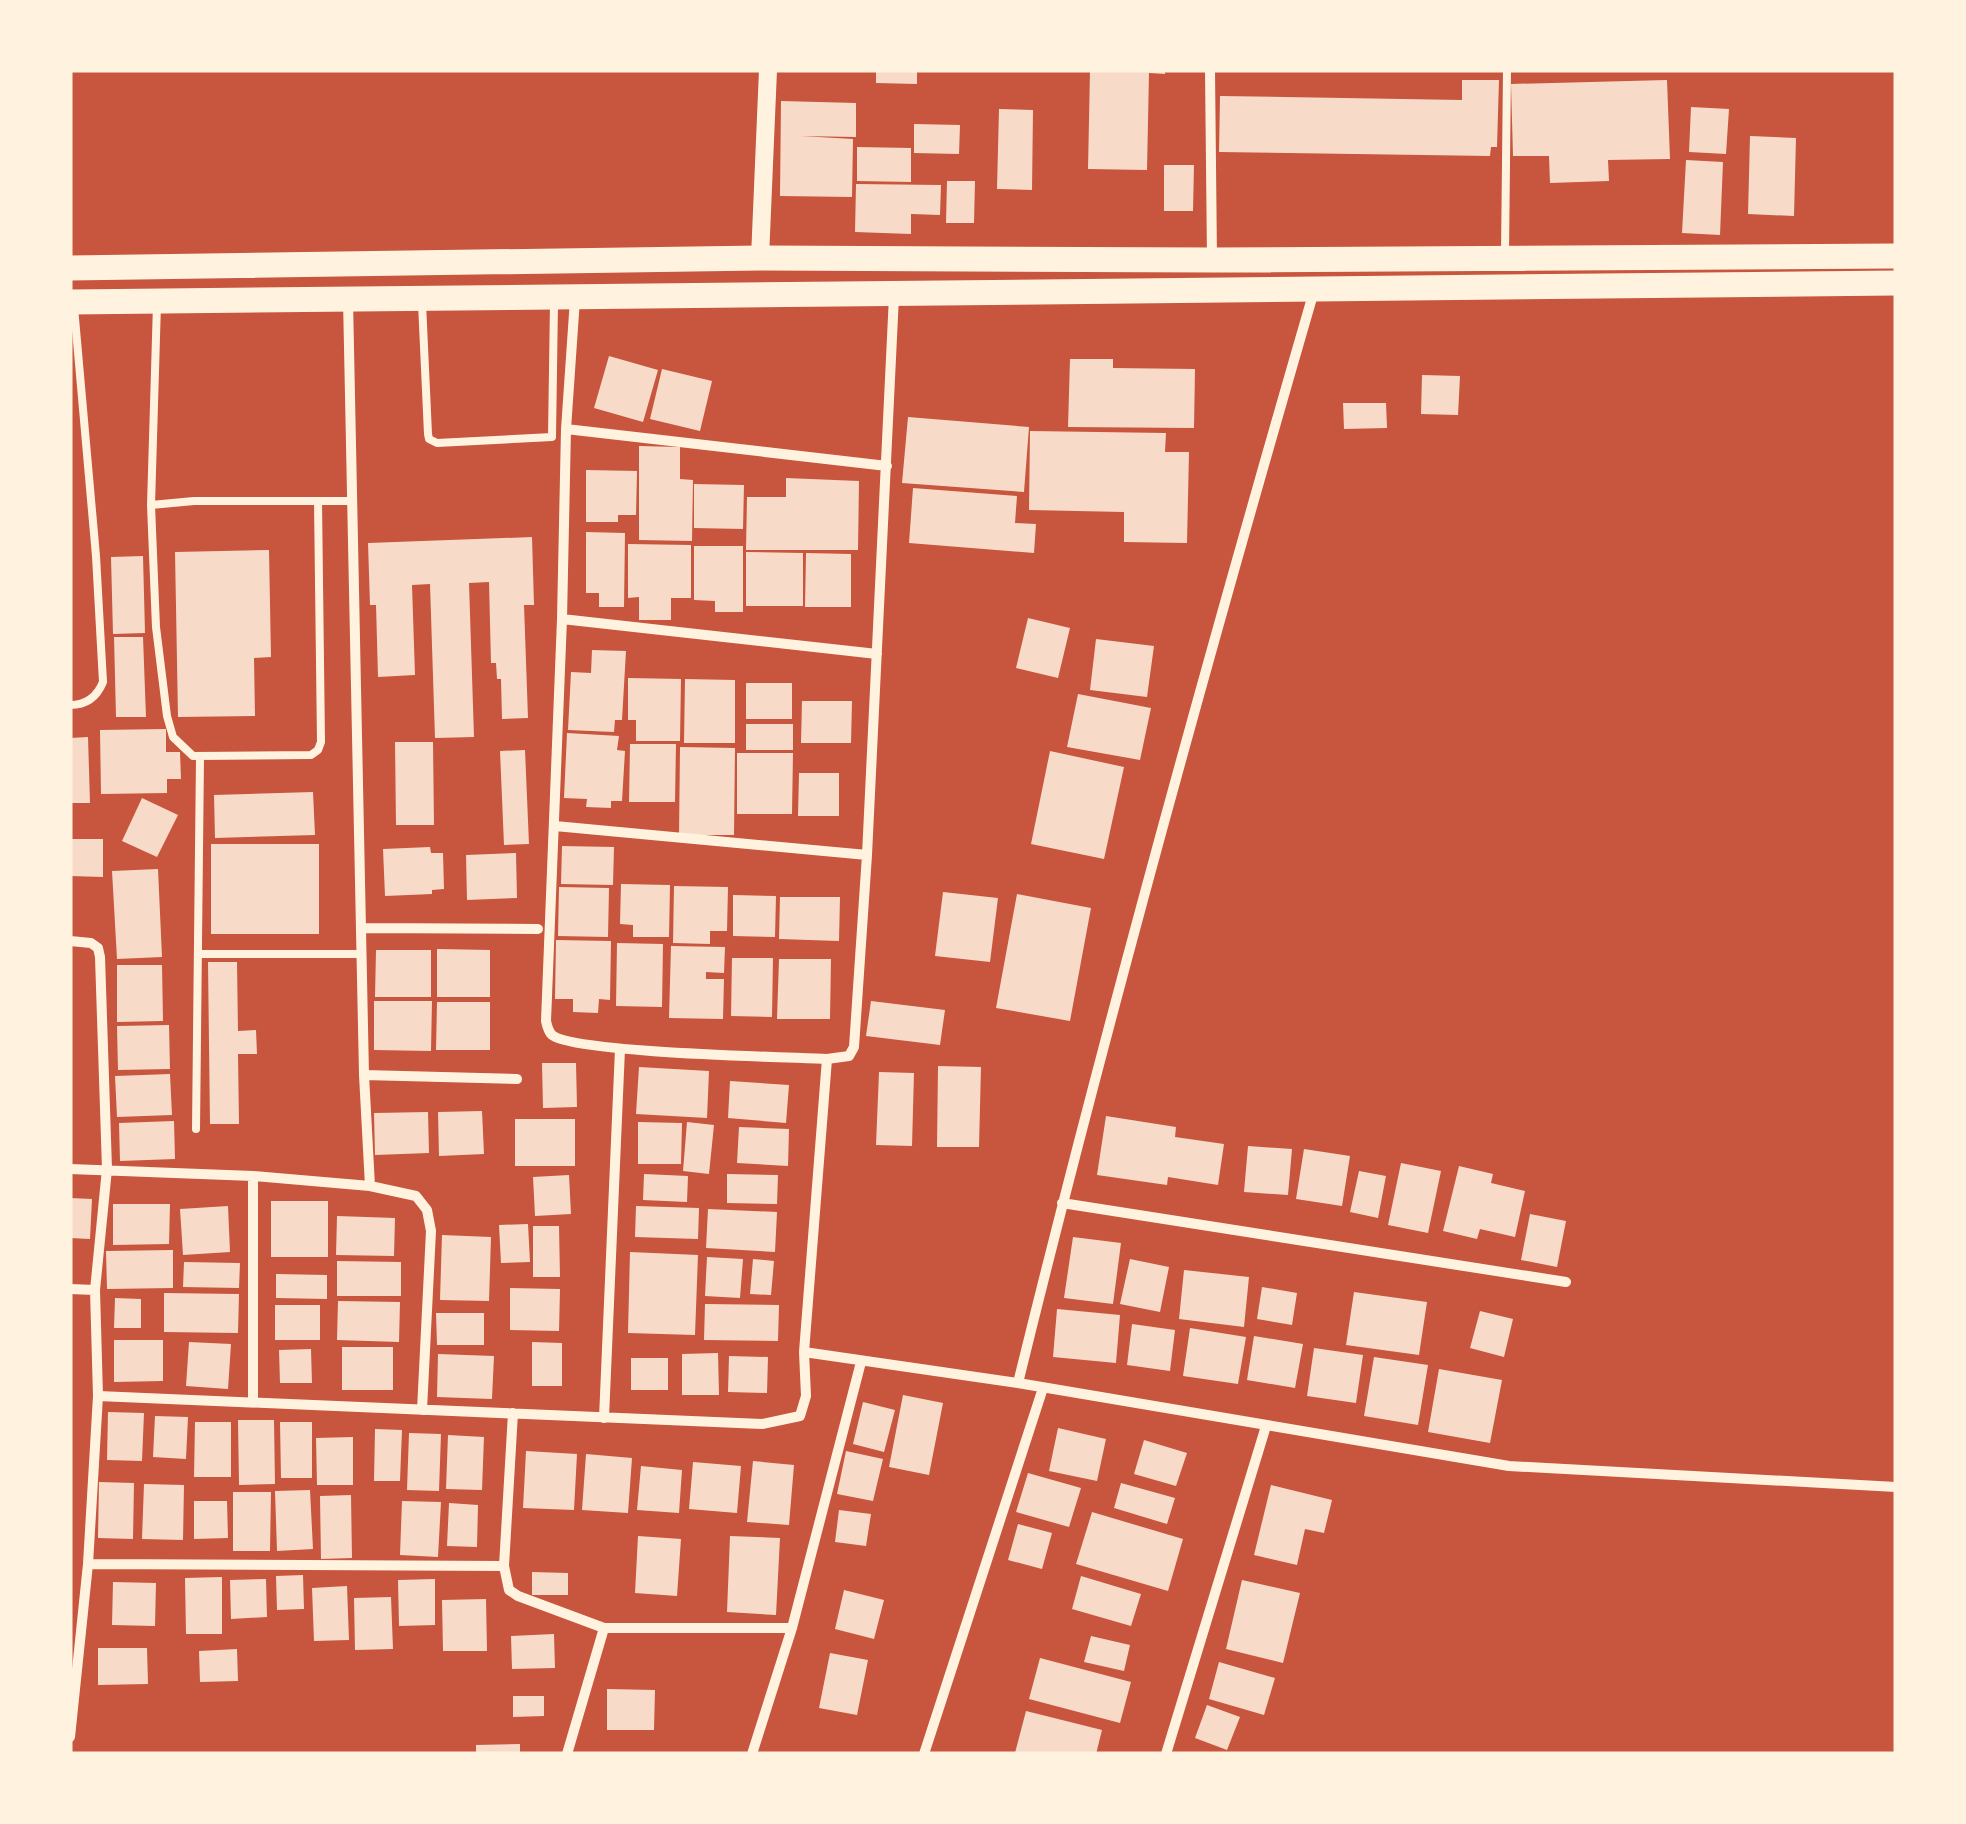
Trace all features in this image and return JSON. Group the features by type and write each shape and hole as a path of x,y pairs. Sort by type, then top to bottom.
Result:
{"main road":[{"path":"70,268 760,258 1896,256"},
{"path":"999,295 1000,259"},
{"path":"72,302 1896,284"}],"street":[{"path":"760,258 768,70"},
{"path":"1210,70 1212,260"},
{"path":"1018,1382 1062,1203 1227,590 1314,290"},
{"path":"565,298 562,619 546,1021 552,1035 561,1039 620,1049 826,1059 849,1056 854,1047 868,855 894,296"},
{"path":"348,298 364,1075 370,1186"},
{"path":"566,429 888,466"},
{"path":"562,619 877,654"},
{"path":"555,826 868,855"},
{"path":"362,928 538,928"},
{"path":"70,941 91,943 98,948 100,957 107,1169 95,1290 98,1396 88,1564 70,1737"},
{"path":"604,1418 620,1049"},
{"path":"98,1396 762,1424 800,1416 806,1396 804,1352 826,1059"},
{"path":"364,1075 517,1079"},
{"path":"70,1169 252,1176 370,1186 416,1196 427,1210 431,1231 422,1410"},
{"path":"252,1176 253,1400"},
{"path":"1062,1203 1566,1282"},
{"path":"70,1289 95,1290"},
{"path":"804,1352 1018,1382 1509,1466 1896,1487"},
{"path":"752,1754 792,1628 861,1362"},
{"path":"924,1754 1043,1388"},
{"path":"513,1413 504,1566 509,1590 604,1628 792,1628"},
{"path":"1166,1754 1266,1426"},
{"path":"88,1564 504,1566"},
{"path":"567,1754 604,1628"}],"lane":[{"path":"1506,258 1507,70"},
{"path":"422,299 428,434 437,443 552,437 565,298"},
{"path":"156,301 152,505 156,626 167,716 173,737 183,749 200,757 311,754 318,750 322,685 318,501"},
{"path":"70,706 98,694 104,682 72,302"},
{"path":"70,419 84,418"},
{"path":"152,505 194,501 350,501"},
{"path":"196,1129 200,757"},
{"path":"198,954 362,954"}],"building":[{"path":"876,70 917,70 917,84 876,83"},
{"path":"1090,70 1165,70 1165,74 1149,73 1147,170 1088,169"},
{"path":"1462,80 1499,80 1497,147 1491,147 1490,156 1219,152 1220,96 1462,100"},
{"path":"1667,80 1670,159 1608,160 1609,181 1550,183 1549,156 1513,156 1511,84"},
{"path":"781,101 856,103 856,137 801,136 853,139 852,197 780,196"},
{"path":"1691,107 1729,109 1726,154 1689,152"},
{"path":"999,109 1033,110 1032,190 997,189"},
{"path":"914,124 960,125 959,154 914,153"},
{"path":"1750,136 1796,138 1794,216 1748,214"},
{"path":"857,147 911,148 911,182 857,181"},
{"path":"1686,160 1723,162 1720,235 1682,233"},
{"path":"1164,165 1194,165 1193,211 1164,211"},
{"path":"947,181 975,181 974,223 946,223"},
{"path":"856,184 941,185 940,215 911,214 911,234 855,232"},
{"path":"609,356 658,370 643,422 594,408"},
{"path":"1070,359 1113,359 1113,368 1195,369 1194,428 1068,427"},
{"path":"662,369 712,381 700,431 650,419"},
{"path":"1422,375 1460,376 1458,415 1421,414"},
{"path":"1343,403 1386,403 1387,428 1344,429"},
{"path":"908,417 1029,427 1024,492 902,483"},
{"path":"1030,431 1166,433 1165,452 1189,452 1187,543 1124,542 1124,512 1029,510"},
{"path":"639,446 680,447 680,479 693,480 692,541 639,540"},
{"path":"586,470 637,471 636,515 618,515 618,522 586,522"},
{"path":"786,478 859,481 858,550 746,550 747,497 786,497"},
{"path":"694,484 744,485 743,529 694,528"},
{"path":"913,488 1017,496 1015,523 1036,524 1034,553 909,543"},
{"path":"586,532 625,533 624,607 599,607 599,593 586,593"},
{"path":"532,537 534,605 524,605 528,718 502,719 501,679 497,679 496,663 491,663 489,582 469,583 474,737 435,738 430,584 412,585 415,675 378,677 376,605 370,605 368,543"},
{"path":"628,544 691,545 691,598 671,598 671,620 639,620 639,597 628,598"},
{"path":"694,546 743,546 743,612 715,612 715,601 694,600"},
{"path":"269,550 271,657 254,658 255,716 178,717 175,552"},
{"path":"746,552 803,553 803,606 746,606"},
{"path":"806,553 851,554 851,607 805,607"},
{"path":"143,556 145,633 113,634 111,557"},
{"path":"1028,618 1070,628 1058,678 1016,668"},
{"path":"114,637 143,637 146,717 116,717"},
{"path":"1096,639 1154,646 1147,697 1090,690"},
{"path":"592,650 626,651 622,720 615,720 614,732 568,730 571,672 591,673"},
{"path":"628,678 681,679 680,741 636,741 636,720 628,720"},
{"path":"685,679 735,680 735,743 684,743"},
{"path":"746,683 792,683 792,719 746,719"},
{"path":"1078,694 1151,708 1140,760 1067,747"},
{"path":"802,701 852,701 851,743 801,743"},
{"path":"746,724 793,724 793,750 746,750"},
{"path":"166,729 166,752 180,752 181,779 167,779 167,793 101,794 100,730"},
{"path":"567,733 619,736 617,750 625,751 622,801 611,801 611,808 586,807 587,799 564,798"},
{"path":"88,737 90,803 70,803 70,738"},
{"path":"395,742 433,742 434,825 396,825"},
{"path":"630,744 676,744 675,802 629,802"},
{"path":"680,747 735,748 734,835 679,835"},
{"path":"525,750 529,844 504,845 500,751"},
{"path":"1050,751 1124,767 1104,859 1031,844"},
{"path":"737,753 793,753 792,814 737,814"},
{"path":"799,773 839,773 839,816 798,816"},
{"path":"313,792 315,835 215,838 214,795"},
{"path":"142,798 178,815 157,857 122,841"},
{"path":"70,839 103,839 103,877 70,876"},
{"path":"211,844 319,844 319,934 211,934"},
{"path":"562,846 614,847 613,885 561,884"},
{"path":"430,847 431,853 443,853 444,889 432,890 432,894 385,896 383,849"},
{"path":"516,853 517,898 467,900 466,855"},
{"path":"158,869 162,957 117,959 112,871"},
{"path":"621,884 670,885 669,937 633,937 633,925 620,924"},
{"path":"674,886 728,887 727,931 710,931 710,944 673,943"},
{"path":"559,887 609,888 608,937 558,936"},
{"path":"943,892 998,898 990,962 935,956"},
{"path":"1017,894 1091,908 1070,1021 996,1008"},
{"path":"733,895 776,896 775,937 733,936"},
{"path":"780,897 840,897 839,941 779,939"},
{"path":"556,940 611,941 610,1000 599,999 598,1013 573,1012 573,999 555,999"},
{"path":"617,943 663,944 662,1007 616,1006"},
{"path":"671,946 725,947 724,973 706,972 706,979 724,979 723,1019 669,1018"},
{"path":"437,949 490,950 490,997 437,997"},
{"path":"376,950 431,950 431,997 375,997"},
{"path":"732,958 773,958 772,1017 731,1016"},
{"path":"779,959 831,959 830,1019 777,1019"},
{"path":"208,962 237,962 238,1031 256,1030 257,1054 238,1054 239,1124 210,1124"},
{"path":"117,965 162,965 163,1021 117,1022"},
{"path":"374,1001 432,1001 431,1051 374,1050"},
{"path":"871,1001 945,1010 940,1045 866,1036"},
{"path":"437,1002 490,1002 490,1050 436,1050"},
{"path":"169,1025 170,1069 118,1070 117,1026"},
{"path":"542,1063 576,1063 577,1107 543,1108"},
{"path":"938,1066 981,1067 979,1147 937,1147"},
{"path":"639,1067 709,1071 707,1118 636,1114"},
{"path":"879,1072 914,1073 912,1146 876,1145"},
{"path":"170,1074 172,1115 117,1117 115,1076"},
{"path":"730,1081 789,1085 786,1123 728,1118"},
{"path":"482,1111 484,1154 439,1156 438,1112"},
{"path":"428,1112 429,1153 375,1155 374,1113"},
{"path":"1106,1116 1176,1127 1175,1137 1224,1144 1218,1185 1168,1177 1167,1185 1097,1175"},
{"path":"515,1119 575,1119 575,1166 515,1166"},
{"path":"174,1121 175,1159 120,1161 119,1123"},
{"path":"638,1122 682,1123 681,1164 638,1164"},
{"path":"687,1122 714,1125 709,1174 683,1171"},
{"path":"739,1127 789,1129 788,1166 737,1163"},
{"path":"1248,1146 1292,1149 1288,1195 1244,1192"},
{"path":"1304,1149 1350,1156 1342,1206 1296,1199"},
{"path":"1401,1163 1441,1171 1428,1233 1388,1225"},
{"path":"1459,1166 1493,1174 1491,1183 1525,1191 1515,1237 1480,1229 1477,1239 1443,1231"},
{"path":"1359,1171 1386,1176 1378,1218 1350,1212"},
{"path":"644,1174 688,1176 687,1202 643,1200"},
{"path":"727,1174 778,1175 777,1204 727,1203"},
{"path":"569,1175 571,1214 535,1216 533,1177"},
{"path":"70,1198 92,1199 90,1239 70,1238"},
{"path":"271,1201 328,1201 328,1257 271,1257"},
{"path":"113,1204 170,1204 169,1244 113,1245"},
{"path":"228,1206 230,1252 183,1255 180,1209"},
{"path":"636,1206 699,1208 698,1239 635,1237"},
{"path":"708,1209 777,1212 775,1252 706,1248"},
{"path":"1530,1214 1566,1221 1557,1267 1521,1260"},
{"path":"337,1216 395,1218 394,1256 336,1255"},
{"path":"528,1224 530,1262 501,1263 499,1225"},
{"path":"533,1226 559,1226 560,1277 533,1277"},
{"path":"442,1235 491,1237 489,1301 440,1300"},
{"path":"1073,1237 1121,1243 1113,1304 1064,1298"},
{"path":"173,1250 173,1288 107,1289 106,1251"},
{"path":"630,1252 698,1255 695,1335 628,1333"},
{"path":"707,1257 743,1259 740,1298 705,1296"},
{"path":"753,1259 774,1261 771,1295 750,1294"},
{"path":"1130,1259 1169,1267 1160,1312 1120,1304"},
{"path":"337,1261 401,1262 401,1296 337,1296"},
{"path":"184,1262 240,1263 239,1288 183,1287"},
{"path":"1184,1270 1249,1277 1244,1327 1179,1319"},
{"path":"276,1274 327,1275 327,1299 276,1298"},
{"path":"1262,1287 1297,1293 1292,1325 1257,1319"},
{"path":"510,1288 560,1289 559,1331 510,1330"},
{"path":"1354,1292 1427,1302 1419,1355 1346,1345"},
{"path":"164,1293 239,1294 238,1333 164,1332"},
{"path":"115,1298 141,1299 141,1328 114,1328"},
{"path":"338,1301 400,1302 399,1342 337,1340"},
{"path":"705,1304 779,1305 778,1341 704,1340"},
{"path":"275,1305 320,1305 320,1340 275,1340"},
{"path":"1057,1309 1120,1315 1116,1363 1053,1357"},
{"path":"1480,1311 1513,1319 1504,1357 1470,1348"},
{"path":"436,1313 484,1313 484,1345 437,1345"},
{"path":"1132,1324 1175,1330 1170,1371 1127,1365"},
{"path":"1190,1328 1246,1337 1238,1384 1183,1376"},
{"path":"1254,1336 1303,1344 1295,1388 1247,1380"},
{"path":"114,1340 163,1340 163,1381 114,1382"},
{"path":"189,1342 231,1344 228,1389 186,1386"},
{"path":"532,1342 562,1343 562,1386 532,1386"},
{"path":"342,1347 393,1347 393,1390 342,1390"},
{"path":"1314,1348 1363,1355 1356,1403 1307,1396"},
{"path":"311,1349 312,1383 280,1383 279,1350"},
{"path":"718,1353 719,1395 682,1395 682,1354"},
{"path":"438,1354 494,1356 492,1399 437,1397"},
{"path":"729,1356 768,1357 767,1393 728,1392"},
{"path":"1374,1357 1428,1365 1418,1425 1364,1416"},
{"path":"631,1358 668,1358 668,1390 631,1390"},
{"path":"1439,1369 1502,1380 1490,1443 1428,1432"},
{"path":"903,1395 943,1403 929,1475 889,1467"},
{"path":"863,1402 895,1410 884,1452 853,1444"},
{"path":"108,1412 144,1413 142,1461 107,1460"},
{"path":"155,1416 188,1417 186,1459 153,1457"},
{"path":"238,1420 274,1420 275,1484 239,1485"},
{"path":"195,1422 231,1422 231,1477 194,1477"},
{"path":"280,1422 312,1422 312,1478 281,1478"},
{"path":"1058,1428 1106,1439 1097,1481 1049,1471"},
{"path":"375,1429 402,1430 400,1481 374,1481"},
{"path":"409,1433 441,1434 439,1491 407,1490"},
{"path":"448,1435 484,1437 482,1490 446,1489"},
{"path":"353,1437 353,1485 317,1485 316,1438"},
{"path":"1144,1440 1187,1453 1176,1486 1134,1474"},
{"path":"526,1451 577,1454 574,1510 523,1508"},
{"path":"846,1451 883,1459 873,1501 837,1494"},
{"path":"586,1454 632,1458 628,1513 582,1510"},
{"path":"753,1461 794,1465 789,1525 747,1522"},
{"path":"693,1462 741,1466 737,1513 689,1509"},
{"path":"641,1466 682,1470 679,1513 637,1510"},
{"path":"1028,1473 1081,1488 1069,1527 1016,1512"},
{"path":"99,1482 134,1483 133,1539 98,1538"},
{"path":"1121,1483 1175,1498 1167,1524 1114,1508"},
{"path":"144,1484 184,1485 183,1540 142,1539"},
{"path":"1271,1485 1332,1500 1324,1533 1305,1529 1297,1565 1254,1555"},
{"path":"310,1490 313,1549 277,1551 275,1491"},
{"path":"233,1492 271,1492 270,1551 233,1551"},
{"path":"351,1495 352,1558 321,1559 320,1496"},
{"path":"194,1501 227,1501 228,1538 194,1539"},
{"path":"402,1501 441,1502 438,1557 400,1555"},
{"path":"449,1503 478,1505 477,1547 447,1546"},
{"path":"839,1510 871,1514 866,1546 835,1542"},
{"path":"1092,1512 1183,1539 1168,1591 1076,1564"},
{"path":"1018,1524 1052,1533 1042,1569 1008,1560"},
{"path":"638,1536 681,1539 677,1596 635,1593"},
{"path":"730,1536 780,1538 776,1615 727,1612"},
{"path":"532,1572 568,1573 568,1595 532,1595"},
{"path":"303,1575 304,1609 277,1610 276,1576"},
{"path":"1081,1576 1141,1594 1131,1626 1072,1609"},
{"path":"222,1577 222,1634 186,1634 185,1578"},
{"path":"266,1579 267,1617 231,1619 230,1580"},
{"path":"435,1579 435,1625 399,1626 398,1580"},
{"path":"1242,1580 1300,1593 1283,1663 1226,1649"},
{"path":"113,1582 156,1583 155,1626 112,1625"},
{"path":"347,1586 349,1640 314,1641 312,1588"},
{"path":"844,1590 884,1600 874,1639 835,1629"},
{"path":"391,1597 393,1649 355,1650 354,1598"},
{"path":"486,1599 487,1651 443,1651 442,1600"},
{"path":"554,1634 555,1668 512,1669 511,1636"},
{"path":"1091,1636 1130,1645 1124,1671 1084,1662"},
{"path":"98,1648 147,1648 148,1684 98,1685"},
{"path":"237,1649 238,1681 200,1682 199,1651"},
{"path":"830,1653 868,1660 857,1715 819,1708"},
{"path":"1040,1658 1131,1682 1120,1723 1029,1699"},
{"path":"1219,1662 1275,1678 1264,1715 1209,1699"},
{"path":"607,1689 655,1690 654,1730 607,1730"},
{"path":"513,1696 544,1696 544,1716 513,1717"},
{"path":"1207,1705 1240,1717 1227,1750 1195,1738"},
{"path":"1026,1711 1102,1730 1096,1754 1015,1753"},
{"path":"520,1744 520,1754 476,1754 476,1745"}]}
